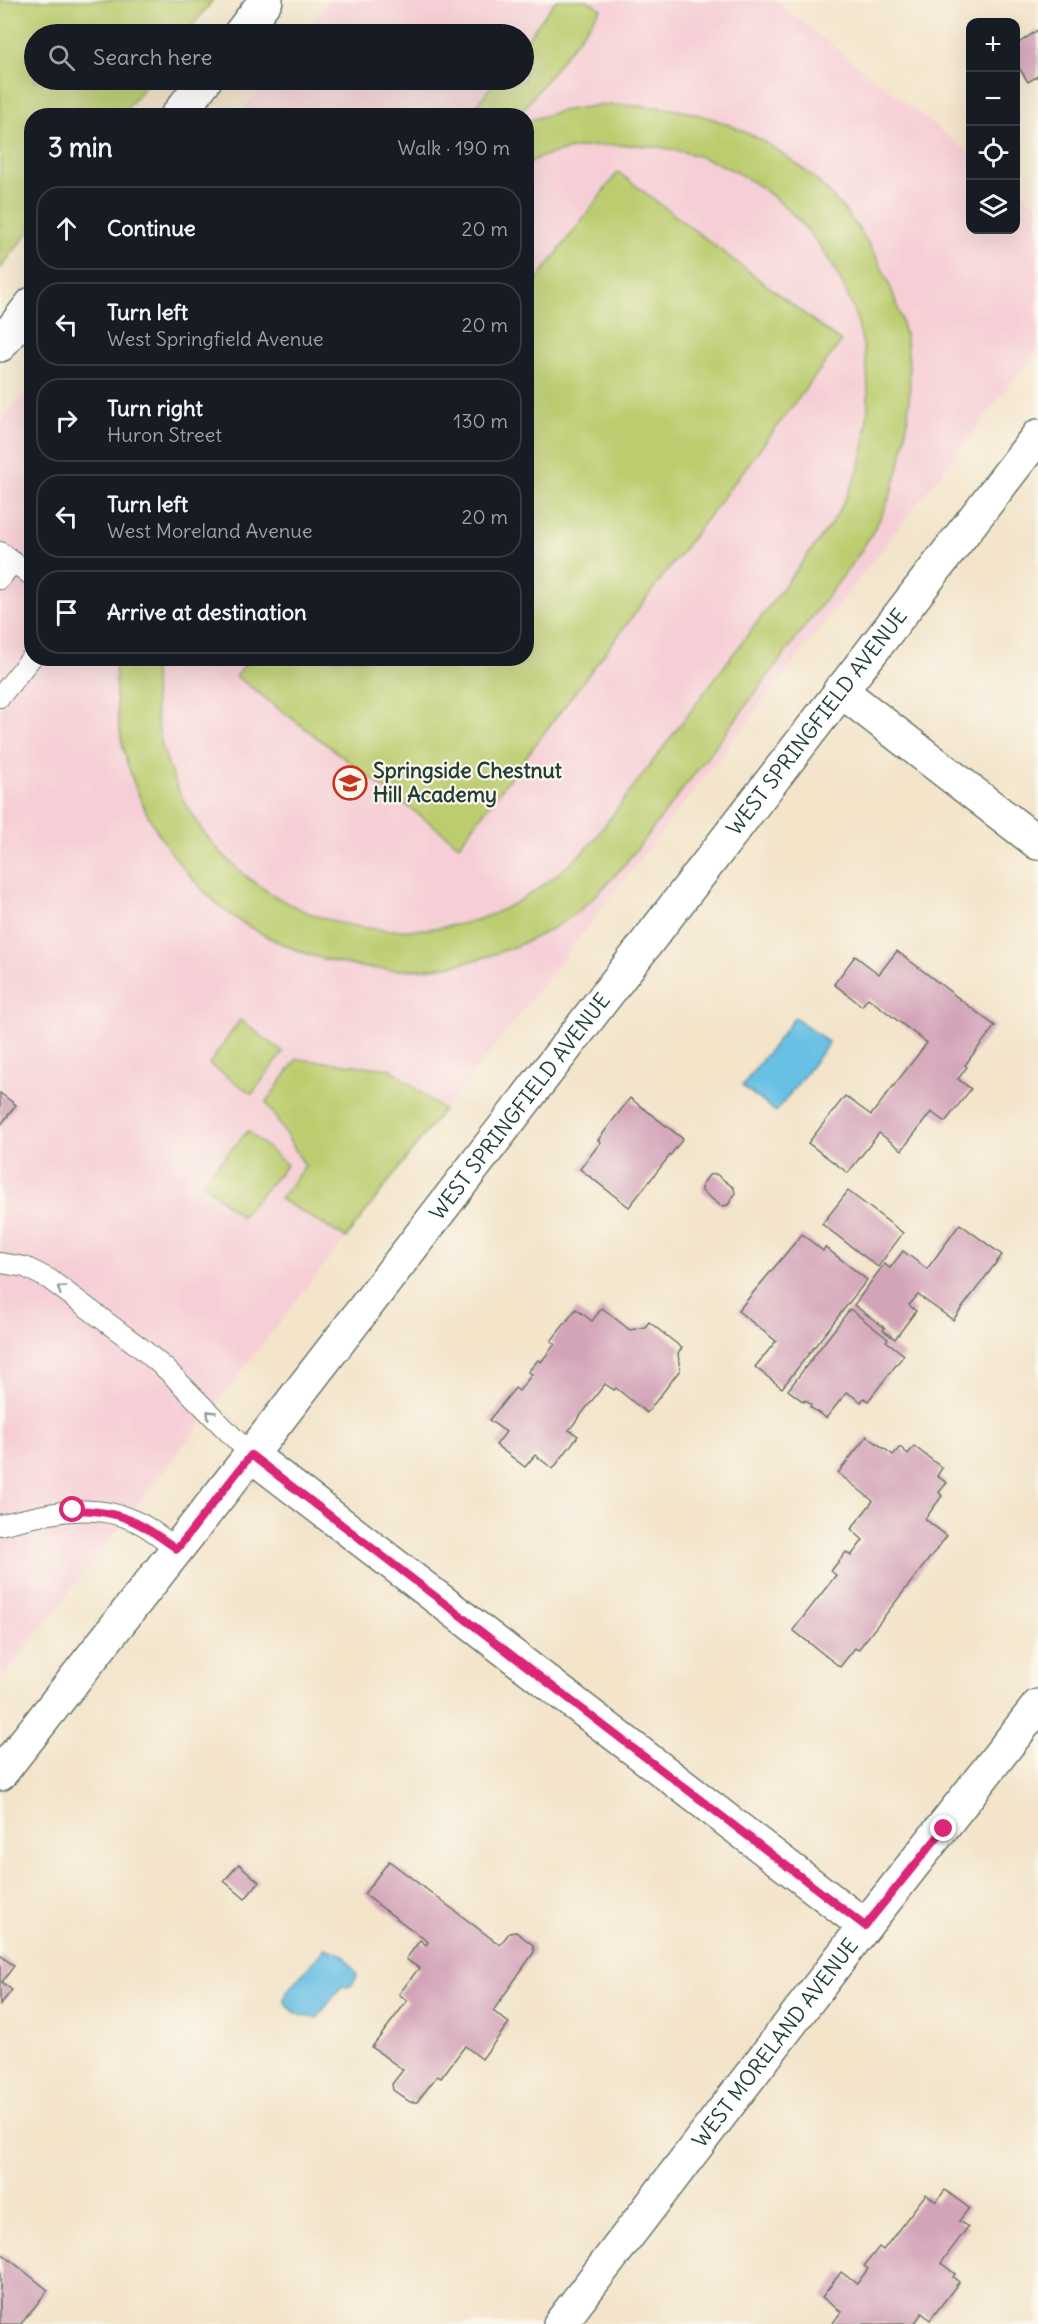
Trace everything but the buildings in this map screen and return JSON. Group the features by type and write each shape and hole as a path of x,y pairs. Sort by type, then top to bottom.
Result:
{"street":[{"path":"248,24 266,0"},
{"path":"183,108 197,90"},
{"path":"0,345 24,314"},
{"name":"WEST SPRINGFIELD AVENUE","path":"0,1774 251,1455 1038,436"},
{"path":"840,690 1038,843"},
{"path":"251,1455 865,1926"},
{"name":"WEST MORELAND AVENUE","path":"560,2324 812,1999 865,1926 1038,1706"}],"lane":[{"path":"0,579 7,557 24,570"},
{"path":"0,697 25,666"},
{"path":"0,1263 25,1267 49,1279 141,1348 167,1370 251,1455"},
{"path":"0,1524 73,1510 104,1511 136,1521 177,1549"}],"shaded area":[{"name":"Springside Chestnut Hill Academy","path":"328,0 774,0 966,150 966,234 1020,234 1020,191 1038,205 1038,349 0,1681 0,424 24,392 24,666 534,666 534,108 245,108 259,90 534,90 534,24 309,24"}],"green space":[{"path":"0,0 213,0 194,24 24,24 24,90 142,90 128,108 24,108 24,238 0,269"},
{"path":"556,0 588,0 601,9 524,108 474,108 488,90 534,90 534,30"},
{"path":"599,105 672,109 696,114 734,127 769,145 802,168 831,195 857,226 878,260 894,296 905,335 909,374 908,414 906,435 897,474 878,523 841,579 636,850 585,906 552,929 525,942 488,956 451,965 415,969 378,969 343,964 307,954 272,939 225,911 172,854 142,803 132,776 118,719 116,666 155,666 156,714 168,765 190,812 221,853 260,886 305,911 355,926 410,930 464,923 497,912 540,888 590,845 831,524 858,471 864,446 868,411 864,352 851,303 829,259 799,220 762,188 719,164 672,149 620,145 596,146 572,149 534,160 534,119 561,111"},
{"path":"618,172 841,342 459,845 236,676 244,666 534,666 534,284"},
{"path":"240,1020 283,1052 252,1094 209,1064"},
{"path":"297,1059 391,1069 443,1110 346,1238 280,1199 305,1166 266,1102"},
{"path":"248,1131 287,1165 241,1217 202,1182"}],"water":[{"path":"795,1017 829,1043 776,1112 742,1086"},
{"path":"325,1948 344,1955 357,1975 351,1986 342,1986 317,2018 302,2016 287,2005 284,2000 286,1993"}],"place":[{"name":"Springside Chestnut Hill Academy","path":"350,783"}],"route":[{"path":"73,1510 104,1511 136,1521 177,1549 251,1455 865,1926 944,1829"}]}
